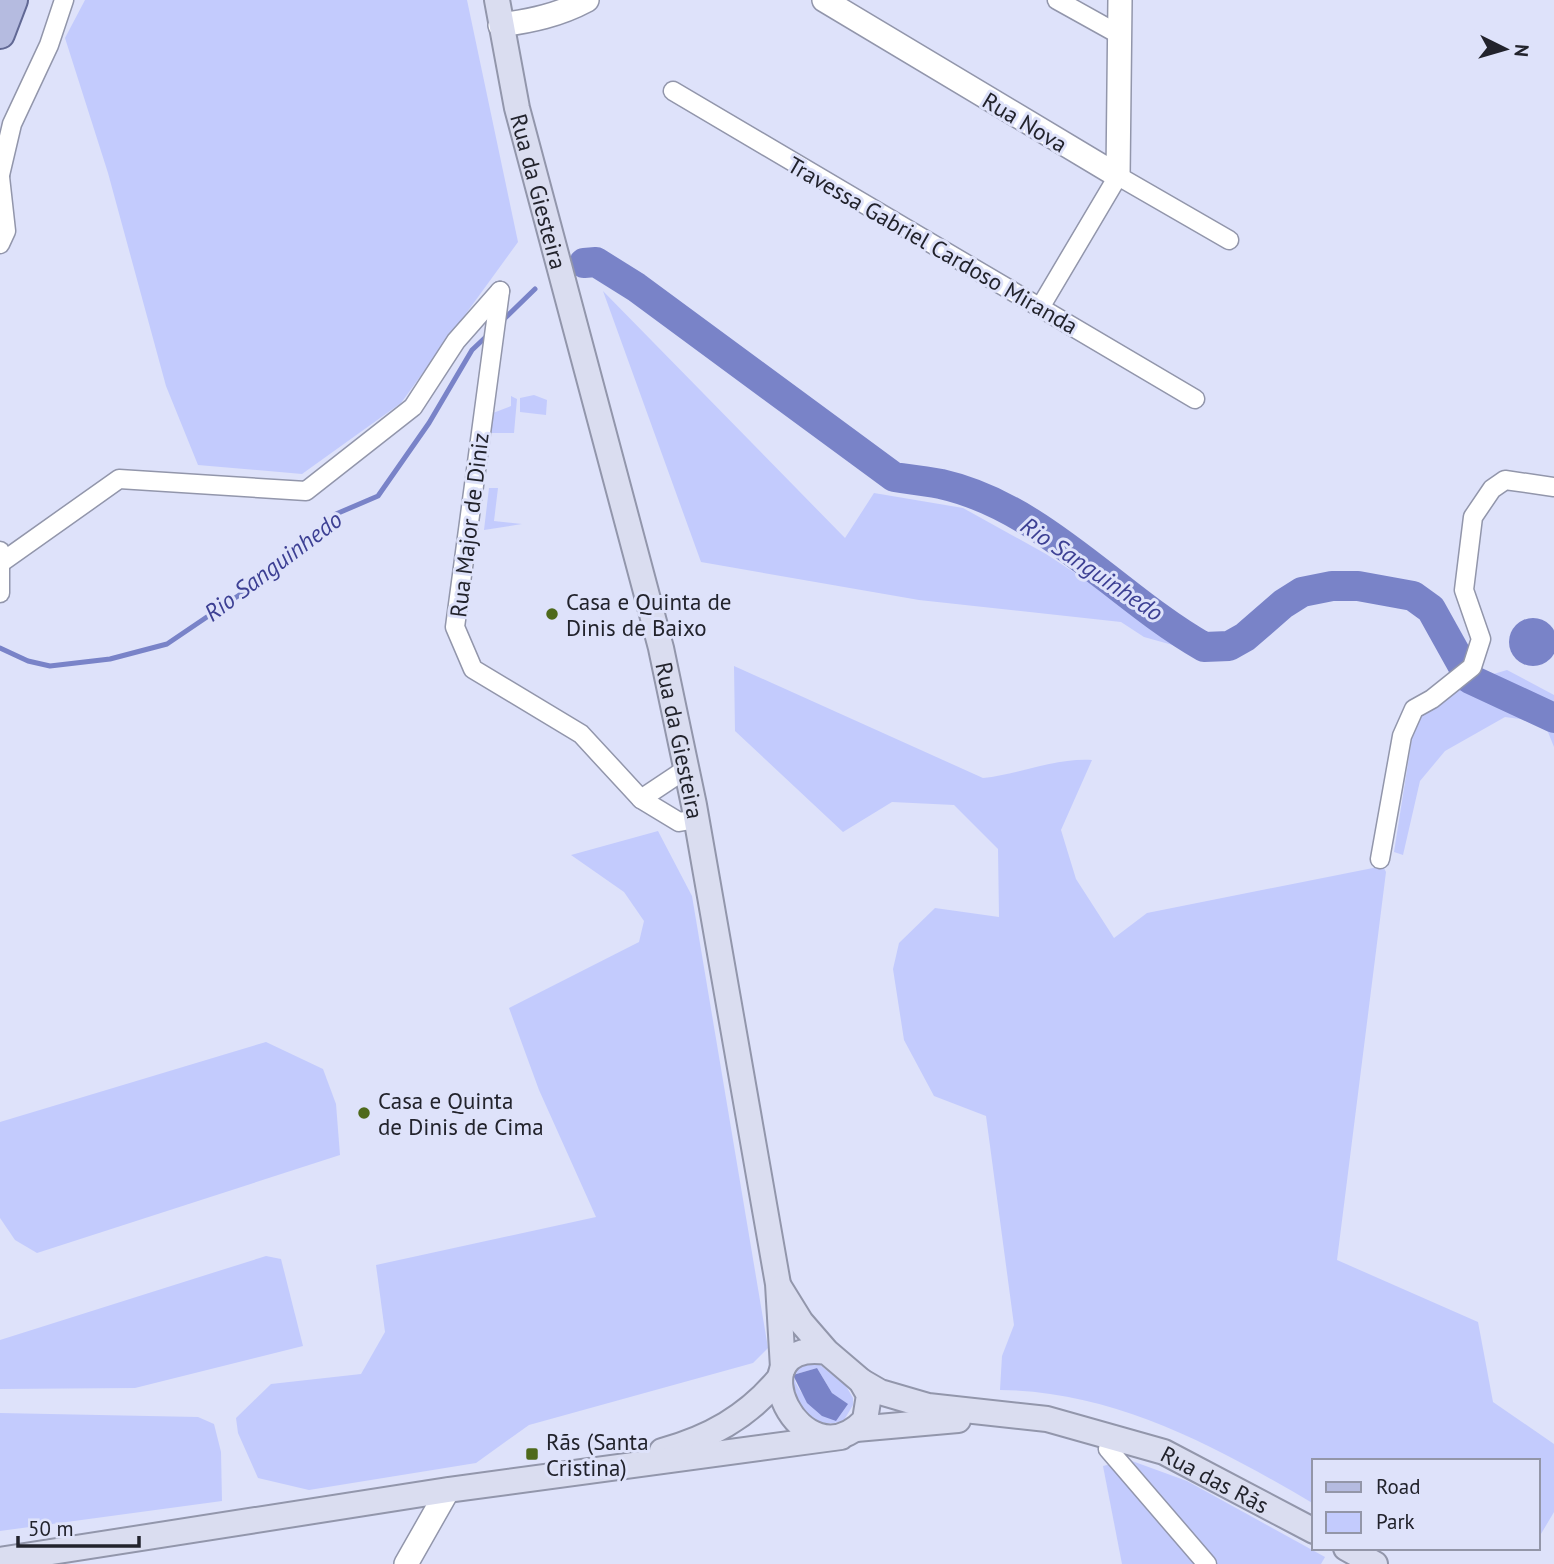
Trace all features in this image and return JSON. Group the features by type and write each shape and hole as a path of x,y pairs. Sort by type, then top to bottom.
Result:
{"main road":[{"path":"0,31 11,0"},
{"name":"Rua da Giesteira","path":"497,0 517,108 661,648 696,819 778,1284"},
{"path":"778,1284 801,1322 827,1352 861,1381 880,1392 928,1406 1004,1415"},
{"path":"778,1284 780,1396 790,1415 803,1427 819,1436 1004,1415"},
{"path":"595,1471 668,1450 727,1426 759,1402 801,1352 827,1352"},
{"path":"0,1560 448,1490 849,1433 865,1420 869,1409 869,1395 861,1381"},
{"name":"Rua das Rãs","path":"1004,1415 1047,1419 1114,1435 1194,1465 1312,1530"},
{"path":"1350,1550 1375,1564"}],"street":[{"path":"0,244 6,232 0,176 12,124 49,45 64,0"},
{"path":"500,25 535,20 568,10 587,0"},
{"name":"Rua Nova","path":"824,0 1229,240"},
{"path":"1057,0 1119,35"},
{"path":"1041,306 1118,176 1121,0"},
{"name":"Travessa Gabriel Cardoso Miranda","path":"673,91 1195,399"},
{"name":"Rua Major de Diniz","path":"1,556 119,480 306,491 414,407 456,341 500,291 455,627 473,669 581,734 641,799 679,822 696,819"},
{"path":"1380,859 1402,736 1413,709 1466,673 1481,639 1464,590 1473,517 1492,489 1505,480 1554,487"},
{"path":"0,593 1,556"},
{"path":"641,799 686,769"},
{"path":"1114,1435 1108,1449 1207,1564"},
{"path":"405,1564 448,1490"}],"green space":[{"path":"85,0 467,0 518,242 401,403 302,474 198,465 166,386 108,173 65,38"},
{"path":"603,291 845,538 874,493 963,508 1046,554 1194,651 1144,637 1121,622 919,600 701,562"},
{"path":"534,395 547,400 546,415 520,412 520,398"},
{"path":"511,396 517,399 514,433 491,433 493,413 511,406"},
{"path":"489,488 498,488 494,521 522,524 484,530"},
{"path":"734,666 983,778 1064,761 1092,760 1061,830 1076,879 1114,938 1147,913 1383,866 1386,872 1337,1260 1478,1322 1493,1402 1554,1444 1554,1512 1540,1536 1540,1459 1312,1459 1312,1503 1202,1443 1124,1411 1043,1393 1000,1390 1002,1356 1014,1325 986,1116 934,1096 904,1040 893,969 899,943 935,908 999,917 998,849 954,805 892,802 843,832 735,731"},
{"path":"1507,670 1554,695 1554,747 1544,722 1505,717 1445,751 1420,781 1403,855 1394,852 1415,719 1463,683"},
{"path":"658,831 692,896 768,1348 753,1363 529,1425 476,1463 309,1490 258,1478 238,1433 236,1418 271,1384 361,1374 385,1332 376,1265 596,1217 539,1090 509,1008 639,942 644,921 624,892 571,855"},
{"path":"266,1042 323,1069 336,1104 340,1155 37,1253 15,1240 0,1218 0,1122"},
{"path":"266,1256 281,1259 303,1346 135,1388 0,1389 0,1340"},
{"path":"802,1364 819,1364 846,1386 853,1398 853,1405 844,1420 836,1423 822,1422 798,1407 792,1401 792,1372","holes":["817,1368 832,1393 847,1404 836,1420 805,1396 793,1375"]},
{"path":"0,1413 198,1417 214,1424 221,1452 222,1501 0,1531"},
{"path":"1121,1457 1187,1481 1325,1557 1321,1564 1212,1564"},
{"path":"1111,1464 1196,1564 1122,1564 1103,1466"}],"shaded area":[{"path":"1533,618 1550,625 1555,633 1555,651 1550,659 1533,666 1516,659 1509,642 1516,625"},
{"path":"817,1368 832,1393 848,1404 836,1421 822,1416 807,1403 793,1375"}],"waterway":[{"name":"Rio Sanguinhedo","path":"584,263 596,262 636,287 894,477 941,484 978,496 1013,512 1046,532 1140,604 1204,647 1229,646 1245,637 1283,604 1302,592 1332,586 1358,586 1413,596 1431,609 1470,679 1554,718"},
{"name":"Rio Sanguinhedo","path":"502,321 535,289"},
{"name":"Rio Sanguinhedo","path":"0,648 28,661 50,666 110,659 167,644 266,577 336,514 378,496 429,423 472,350 490,333"}],"place":[{"name":"Casa e Quinta de Dinis de Baixo","path":"552,614"},
{"name":"Casa e Quinta de Dinis de Cima","path":"364,1113"},
{"name":"Rãs (Santa Cristina)","path":"532,1454"}]}
